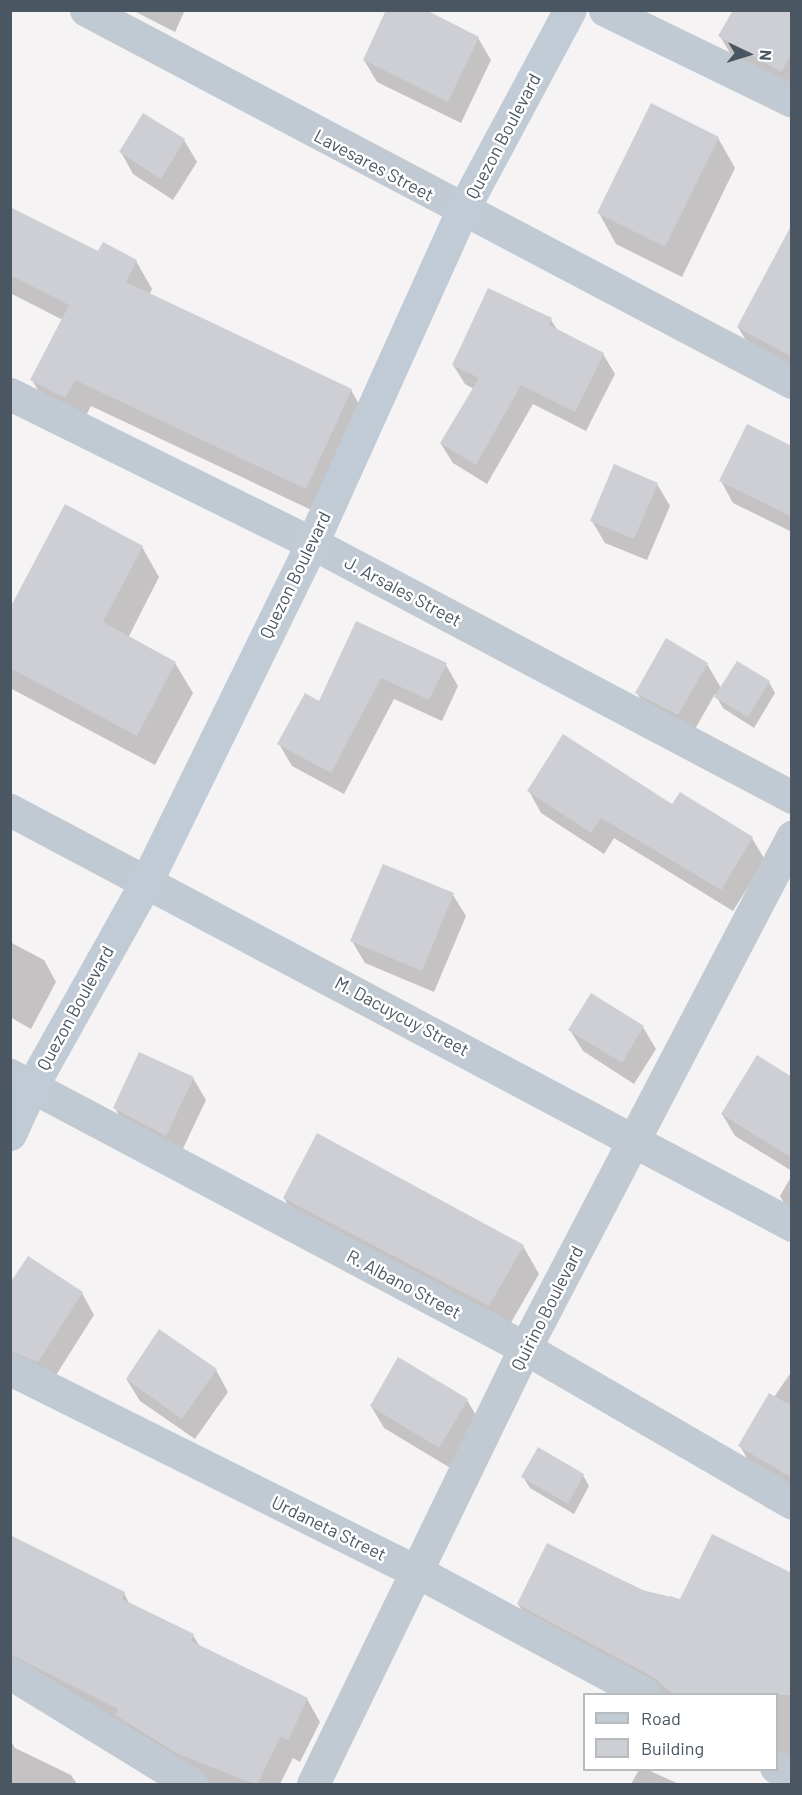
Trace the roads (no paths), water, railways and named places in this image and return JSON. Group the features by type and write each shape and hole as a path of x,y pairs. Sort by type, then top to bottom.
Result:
{"street":[{"name":"Lavesares Street","path":"86,10 462,212 792,382"},
{"name":"Quezon Boulevard","path":"10,1134 21,1080 147,880 312,543 462,212 570,10"},
{"path":"604,10 792,101"},
{"name":"J. Arsales Street","path":"10,394 312,543 792,797"},
{"name":"M. Dacuycuy Street","path":"10,810 147,880 792,1225"},
{"name":"Quirino Boulevard","path":"312,1785 525,1348 792,837"},
{"name":"R. Albano Street","path":"21,1080 525,1348 792,1503"},
{"name":"Urdaneta Street","path":"10,1370 416,1570 640,1693"},
{"path":"10,1673 191,1785"},
{"path":"778,1768 792,1775"}]}
